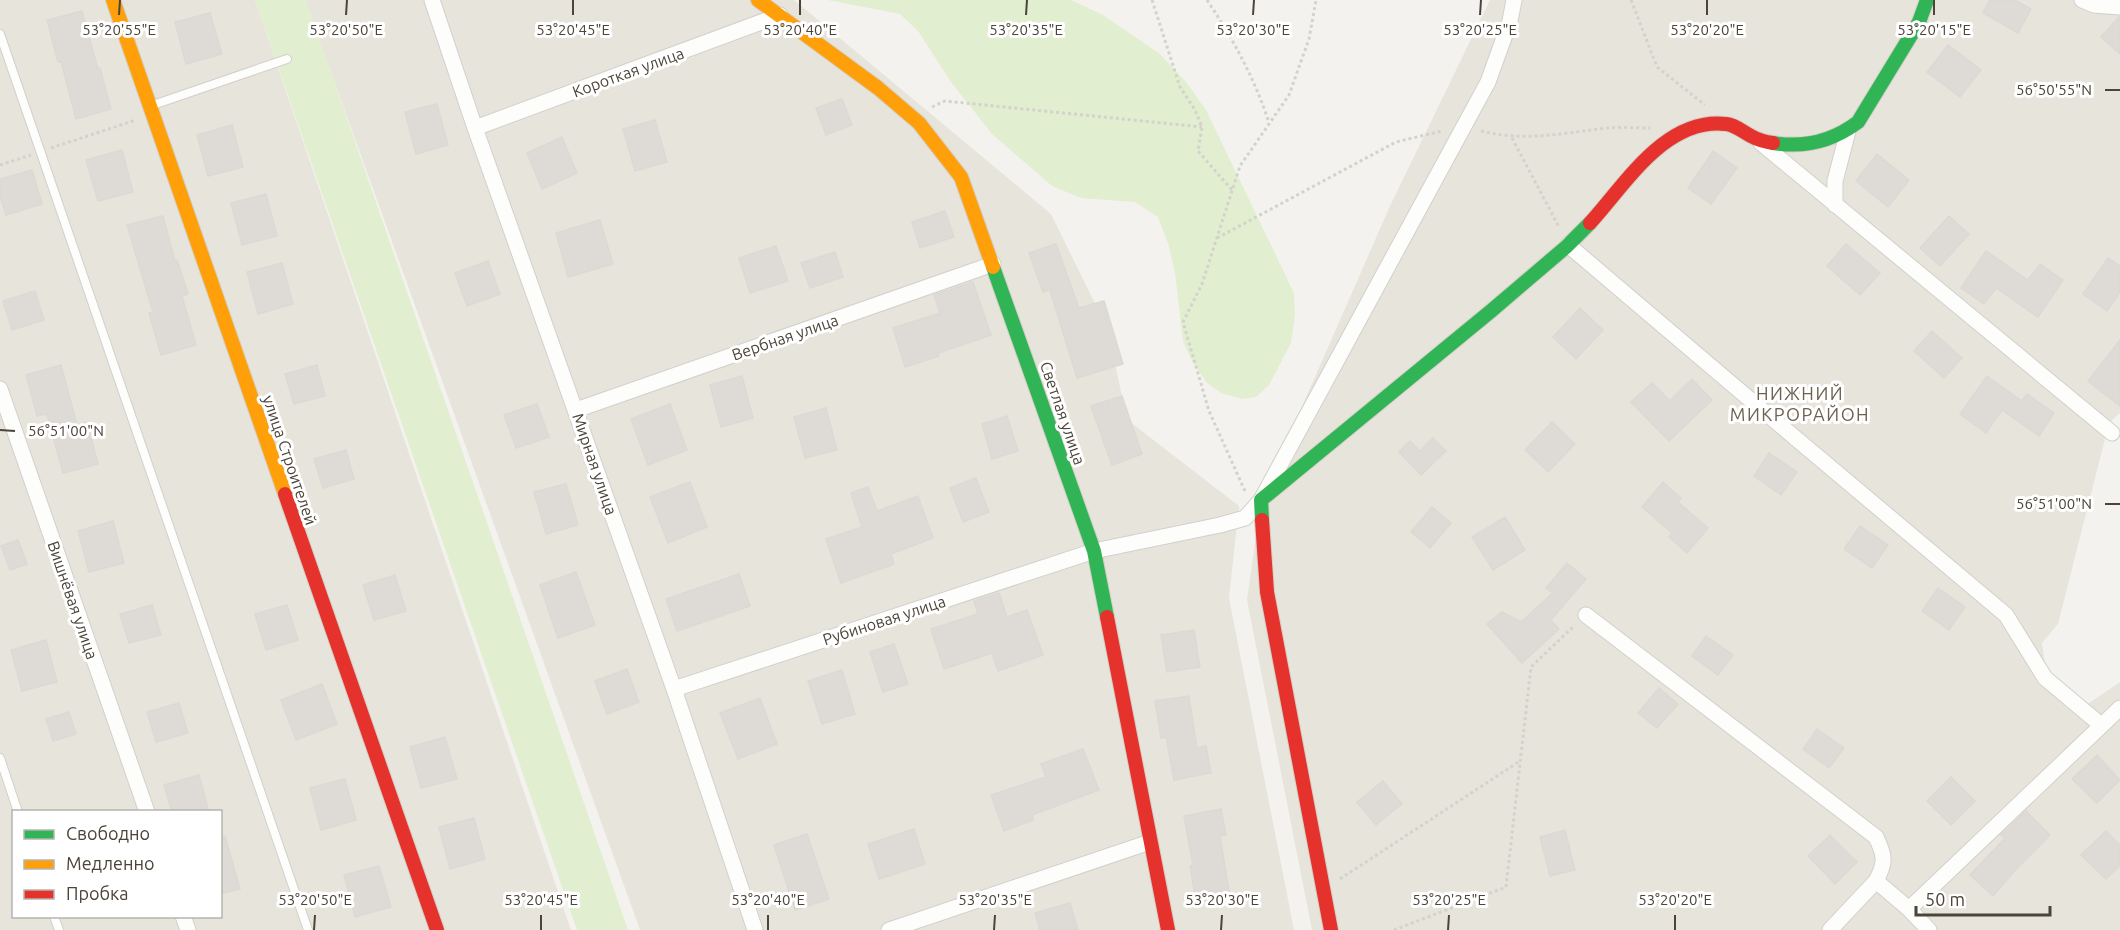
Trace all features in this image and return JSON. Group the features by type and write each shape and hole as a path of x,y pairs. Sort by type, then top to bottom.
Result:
{"street":[{"name":"улица Строителей","path":"113,0 437,930"},
{"name":"Мирная улица","path":"432,0 475,128 674,689 754,930"},
{"name":"Светлая улица","path":"758,0 878,88 911,116 961,177 1095,551 1168,930"},
{"path":"1331,930 1267,592 1257,504 1488,82 1510,21 1514,0"},
{"path":"1757,139 1810,145 1848,131 1858,122 1919,22 1927,0"},
{"path":"2082,0 2094,5 2120,7"},
{"name":"Короткая улица","path":"475,128 780,15"},
{"path":"1257,504 1568,245 1650,157 1677,135 1688,129 1730,124 1757,139 2112,433"},
{"path":"1835,205 1835,181 1848,131"},
{"path":"1568,245 2006,615 2045,678 2101,725"},
{"name":"Вербная улица","path":"576,410 993,264"},
{"name":"Вишнёвая улица","path":"0,389 146,810"},
{"name":"Рубиновая улица","path":"674,689 1095,551 1245,518 1257,504"},
{"path":"1586,615 1876,837 1883,852 1884,867 1876,881 1830,930"},
{"path":"1909,909 2120,708"},
{"path":"889,930 1150,842"},
{"path":"1876,881 1909,909 1929,930"}],"lane":[{"path":"0,34 308,930"},
{"path":"150,110 287,59"},
{"path":"0,758 17,810"}],"path":[{"path":"1152,0 1180,87 1202,127 1198,151 1232,190"},
{"path":"1207,0 1239,52 1259,93 1269,123"},
{"path":"1257,504 1233,468 1209,411 1183,322 1202,284 1240,166 1288,95 1309,39 1316,0"},
{"path":"1631,0 1657,68 1730,124"},
{"path":"911,116 945,101 1202,127"},
{"path":"0,165 150,110"},
{"path":"1215,239 1395,142 1464,126 1500,136 1543,137 1610,128 1654,129"},
{"path":"1512,136 1568,245"},
{"path":"1394,930 1506,887 1531,667 1586,615"},
{"path":"1324,890 1521,760"}],"shaded area":[{"path":"0,0 255,0 571,930 0,930"},
{"path":"305,0 794,0 1051,214 1107,328 1125,418 1239,506 1229,598 1294,930 640,930"},
{"path":"1490,0 2120,0 2120,413 2109,423 2058,624 2042,643 2047,679 2082,708 2120,682 2120,930 1312,930 1247,600 1261,500 1390,206"}],"green space":[{"path":"255,0 306,0 628,930 577,930"},
{"path":"828,0 1071,0 1103,15 1160,54 1186,82 1206,110 1294,293 1295,315 1291,343 1269,385 1256,397 1242,399 1221,393 1207,383 1192,361 1183,341 1175,273 1169,246 1158,217 1135,202 1081,198 1052,186 992,134 951,82 918,31 900,14"}],"building":[{"path":"1990,0 2015,0 2031,9 2018,33 1983,13"},
{"path":"82,11 111,109 76,119 61,61 58,62 47,20"},
{"path":"210,13 222,54 186,64 175,22"},
{"path":"2120,17 2120,54 2101,37"},
{"path":"1948,45 1981,70 1960,97 1927,72"},
{"path":"842,99 852,125 826,135 816,108"},
{"path":"437,104 448,145 416,154 405,112"},
{"path":"655,120 667,162 635,171 623,129"},
{"path":"232,125 243,167 208,176 197,135"},
{"path":"562,137 577,173 542,189 527,153"},
{"path":"122,150 133,192 98,201 86,160"},
{"path":"1713,151 1737,168 1711,204 1688,188"},
{"path":"1877,154 1909,180 1888,207 1856,181"},
{"path":"32,170 42,204 6,215 0,196 0,179"},
{"path":"266,194 277,236 242,245 231,203"},
{"path":"945,211 954,237 920,248 912,222"},
{"path":"163,216 175,261 177,260 188,294 182,296 196,345 161,355 149,313 153,312 127,225"},
{"path":"1949,216 1969,234 1940,266 1920,248"},
{"path":"600,220 613,264 568,277 556,233"},
{"path":"1056,244 1079,308 1104,301 1123,364 1077,378 1050,290 1043,292 1029,253"},
{"path":"1846,244 1880,273 1860,295 1827,266"},
{"path":"776,246 788,281 750,293 739,258"},
{"path":"1986,251 2028,280 2040,264 2063,280 2038,317 1996,288 1984,304 1961,288"},
{"path":"835,252 843,277 810,288 801,263"},
{"path":"2108,258 2120,266 2120,292 2107,311 2083,294"},
{"path":"488,261 500,294 467,306 455,273"},
{"path":"282,263 293,304 258,314 247,272"},
{"path":"973,282 991,335 905,367 893,328 940,313 934,295"},
{"path":"35,291 44,320 12,330 3,301"},
{"path":"1580,308 1603,330 1576,359 1553,337"},
{"path":"1932,331 1962,358 1944,378 1914,351"},
{"path":"2120,340 2120,406 2088,381"},
{"path":"61,365 77,425 87,422 98,464 63,473 47,414 37,416 26,375"},
{"path":"317,365 325,396 294,404 285,374"},
{"path":"742,376 753,418 721,427 710,385"},
{"path":"1987,376 2022,401 2027,394 2054,413 2039,436 2002,410 1986,433 1960,414"},
{"path":"1692,379 1712,400 1669,441 1631,402 1652,383 1670,401"},
{"path":"1122,396 1142,454 1112,465 1091,406"},
{"path":"537,404 549,437 516,448 504,415"},
{"path":"670,404 687,450 648,465 631,419"},
{"path":"826,408 837,450 805,458 794,417"},
{"path":"1007,416 1018,451 992,459 982,424"},
{"path":"1552,422 1575,444 1548,472 1525,450"},
{"path":"1433,438 1446,451 1421,475 1399,452 1410,441 1420,451"},
{"path":"346,450 354,479 323,488 314,459"},
{"path":"1769,453 1797,472 1781,495 1754,476"},
{"path":"976,478 989,512 963,522 950,488"},
{"path":"690,482 707,527 668,543 650,497"},
{"path":"1663,482 1681,498 1678,502 1708,528 1687,553 1669,537 1672,533 1642,507"},
{"path":"566,484 578,525 546,534 534,492"},
{"path":"868,487 877,511 918,496 933,538 891,554 894,564 841,583 826,539 862,527 851,493"},
{"path":"1432,507 1451,523 1430,548 1411,532"},
{"path":"1505,517 1525,550 1493,570 1472,537"},
{"path":"113,521 124,563 89,572 78,531"},
{"path":"1860,526 1888,545 1872,568 1844,549"},
{"path":"18,540 27,564 10,570 1,546"},
{"path":"1567,563 1586,579 1551,620 1559,629 1522,663 1487,624 1502,612 1521,622 1553,593 1546,588"},
{"path":"576,572 595,625 558,638 540,585"},
{"path":"739,574 750,606 677,631 666,599"},
{"path":"395,575 406,611 374,620 363,585"},
{"path":"1938,588 1965,607 1949,630 1922,611"},
{"path":"999,593 1007,617 1027,610 1043,655 998,671 992,653 944,669 931,629 978,614 974,601"},
{"path":"152,605 161,635 129,643 120,614"},
{"path":"287,605 298,640 266,650 255,614"},
{"path":"1194,630 1200,667 1167,672 1161,635"},
{"path":"1706,636 1733,655 1718,675 1692,656"},
{"path":"46,640 57,682 22,691 11,650"},
{"path":"894,644 908,684 883,692 870,652"},
{"path":"627,669 639,702 607,714 595,681"},
{"path":"842,670 855,714 822,724 808,681"},
{"path":"322,684 337,724 296,740 281,700"},
{"path":"1659,688 1678,704 1657,728 1638,713"},
{"path":"1189,696 1197,748 1206,746 1211,773 1174,780 1166,737 1161,738 1155,701"},
{"path":"760,698 777,744 738,759 720,713"},
{"path":"179,703 188,733 156,742 147,712"},
{"path":"69,712 76,734 53,741 46,719"},
{"path":"1817,729 1844,748 1829,768 1803,749"},
{"path":"445,737 457,779 421,788 410,747"},
{"path":"1083,749 1099,790 1032,815 1033,820 1004,831 991,795 1046,777 1041,764"},
{"path":"2097,755 2120,780 2097,803 2072,779"},
{"path":"199,775 208,810 171,810 164,785"},
{"path":"1951,777 1975,801 1951,825 1927,801"},
{"path":"345,779 356,820 321,830 310,788"},
{"path":"1383,781 1402,804 1376,825 1357,802"},
{"path":"1221,809 1226,835 1220,836 1230,897 1196,902 1190,866 1193,865 1184,816"},
{"path":"2026,811 2050,835 1993,896 1970,875 2005,838 2001,835"},
{"path":"474,818 485,859 450,869 439,827"},
{"path":"914,829 925,864 879,879 868,844"},
{"path":"1565,830 1575,870 1550,876 1540,837"},
{"path":"2106,831 2120,845 2120,865 2106,879 2081,855"},
{"path":"807,834 829,899 795,910 774,845"},
{"path":"1830,835 1857,862 1835,884 1808,856"},
{"path":"222,836 225,836 240,889 222,894"},
{"path":"379,866 391,907 355,917 344,875"},
{"path":"1070,903 1078,930 1040,930 1035,913"}],"traffic: fast":[{"path":"1773,143 1818,142 1839,134 1858,122 1919,22 1927,0"},
{"path":"1262,520 1261,500 1491,311 1566,247 1590,223"},
{"path":"993,267 1094,551 1107,617"}],"traffic: slow":[{"path":"113,0 285,494"},
{"path":"758,0 878,88 919,123 961,177 993,267"}],"traffic: jam":[{"path":"1590,223 1648,157 1665,142 1684,131 1704,125 1726,124 1756,139 1773,143"},
{"path":"285,494 437,930"},
{"path":"1262,520 1267,592 1331,930"},
{"path":"1107,617 1168,930"}],"district":[{"name":"НИЖНИЙ МИКРОРАЙОН","path":"1800,403"}]}
